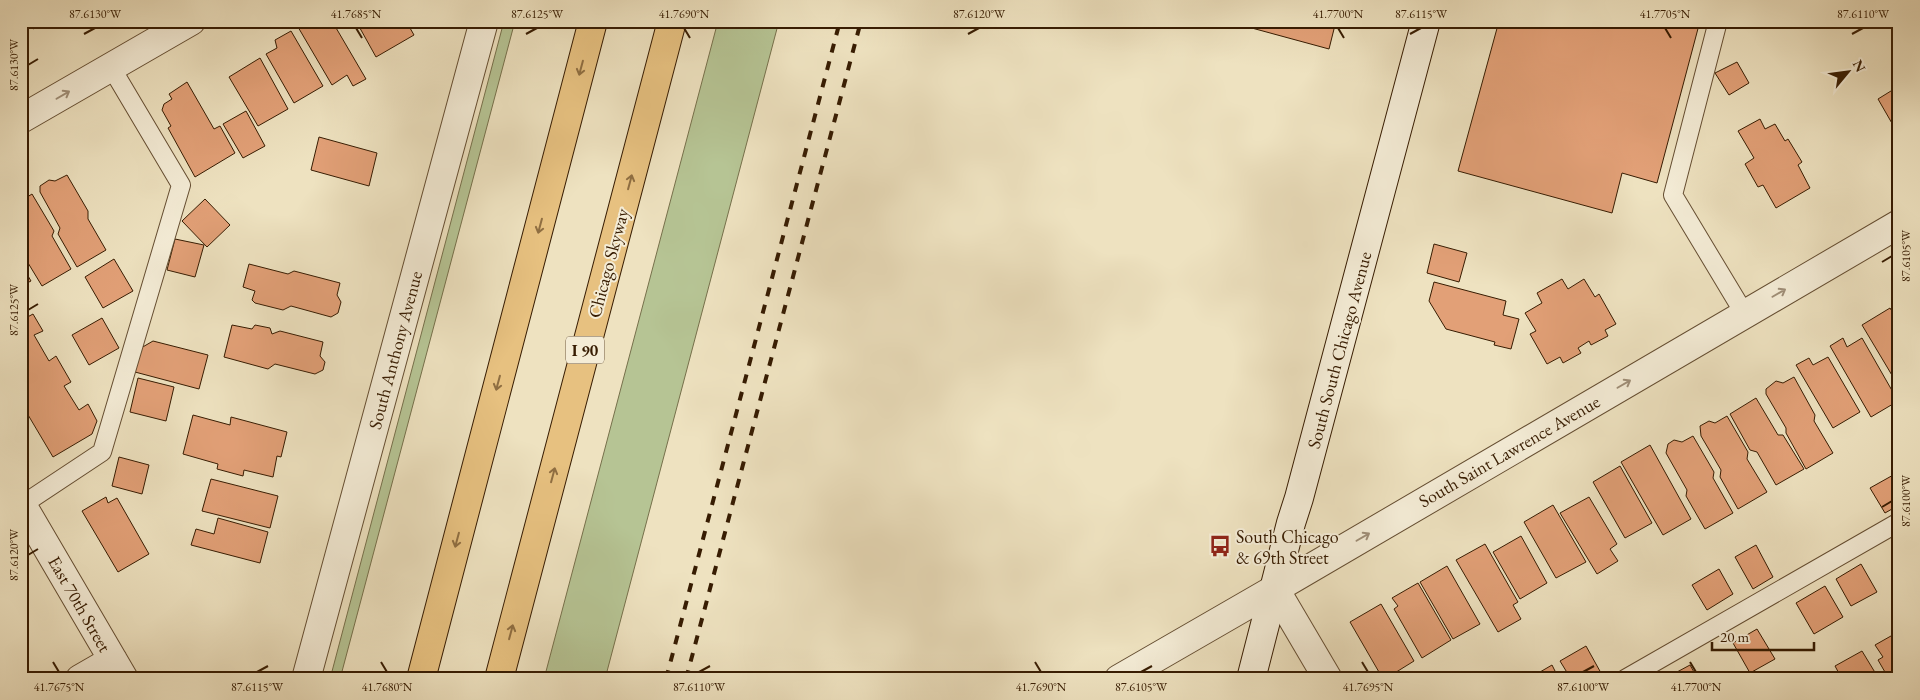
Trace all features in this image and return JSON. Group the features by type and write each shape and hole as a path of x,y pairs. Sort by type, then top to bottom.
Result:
{"highway":[{"path":"420,679 593,21"},
{"name":"Chicago Skyway","path":"498,679 672,21"}],"street":[{"path":"21,119 191,21"},
{"name":"South Anthony Avenue","path":"306,679 484,21"},
{"name":"South South Chicago Avenue","path":"1251,679 1426,21"},
{"name":"South Saint Lawrence Avenue","path":"1119,679 1899,224"},
{"name":"East 70th Street","path":"22,504 119,669"},
{"path":"1276,589 1328,679"},
{"path":"80,679 119,669"}],"lane":[{"path":"1718,21 1673,195 1744,313"},
{"path":"22,504 102,452 181,186 111,68"},
{"path":"1624,679 1899,522"}],"green space":[{"path":"504,21 515,21 340,679 330,679"},
{"path":"718,21 779,21 605,679 544,679"}],"building":[{"path":"28,21 46,21 33,29"},
{"path":"308,21 332,21 366,79 353,86 347,75 332,85 298,27"},
{"path":"356,21 406,21 414,35 376,57"},
{"path":"1226,21 1336,21 1329,49"},
{"path":"1499,21 1700,21 1657,183 1622,173 1612,213 1458,171"},
{"path":"291,31 323,86 294,103 266,54 277,48 275,40"},
{"path":"260,58 288,109 258,126 229,77"},
{"path":"1737,62 1749,83 1729,95 1715,73"},
{"path":"187,82 214,129 220,126 235,153 195,177 168,128 171,126 162,110 164,104 172,99 169,94"},
{"path":"1899,86 1899,130 1897,132 1878,99"},
{"path":"246,111 265,146 243,158 223,124"},
{"path":"1760,119 1765,129 1775,124 1785,141 1788,139 1802,162 1798,165 1810,188 1776,208 1763,185 1758,187 1745,164 1754,158 1738,131"},
{"path":"319,137 377,153 369,186 311,170"},
{"path":"67,175 88,211 88,219 106,250 77,267 58,234 60,228 40,192 40,186 49,180 55,181"},
{"path":"32,194 54,231 52,236 71,269 42,286 22,253 24,245 21,240 21,201"},
{"path":"205,199 230,225 207,247 182,221"},
{"path":"175,239 204,245 195,277 167,270"},
{"path":"1434,244 1467,253 1459,282 1427,273"},
{"path":"114,259 133,291 103,308 85,277"},
{"path":"21,264 31,281 21,286"},
{"path":"249,264 288,274 294,271 340,283 337,295 341,302 338,313 331,317 291,306 283,310 255,303 252,300 255,291 243,287"},
{"path":"1562,279 1568,289 1584,279 1595,297 1599,294 1616,324 1605,330 1608,336 1591,345 1589,341 1578,348 1581,353 1563,363 1560,357 1547,364 1530,334 1536,331 1525,313 1542,303 1537,293"},
{"path":"1434,282 1506,301 1503,315 1519,319 1511,349 1494,345 1495,342 1446,329 1429,301"},
{"path":"1890,308 1899,323 1899,387 1862,325"},
{"path":"33,314 43,331 34,335 49,361 56,356 71,382 64,386 79,410 88,404 97,421 92,434 53,457 21,403 21,318 22,320"},
{"path":"102,318 119,348 89,365 72,335"},
{"path":"232,325 252,329 255,325 270,328 272,334 280,331 323,342 320,356 325,362 323,370 315,374 275,364 268,369 224,357"},
{"path":"1843,338 1847,347 1862,338 1898,401 1871,417 1830,346"},
{"path":"153,341 208,355 199,389 135,372 141,348"},
{"path":"1828,357 1860,412 1833,428 1796,365 1809,358 1813,365"},
{"path":"1794,377 1815,415 1814,421 1833,453 1806,469 1786,433 1786,428 1766,394 1766,389 1776,381 1783,383"},
{"path":"138,378 174,387 166,421 130,412"},
{"path":"1756,398 1778,435 1783,435 1804,469 1776,485 1757,452 1750,450 1730,414"},
{"path":"193,415 230,425 231,417 287,432 281,457 277,456 273,477 244,470 243,476 217,469 218,464 183,454"},
{"path":"1727,416 1748,452 1747,459 1767,492 1738,509 1720,477 1721,470 1701,436 1700,426 1709,421 1715,423"},
{"path":"1693,436 1714,472 1713,478 1733,513 1705,529 1686,496 1687,490 1666,453 1668,444 1674,440 1682,442"},
{"path":"1650,445 1691,519 1663,535 1621,462"},
{"path":"119,457 149,465 142,494 112,486"},
{"path":"1620,466 1652,523 1625,538 1593,482"},
{"path":"1895,474 1899,481 1899,505 1885,513 1870,488"},
{"path":"211,479 278,496 270,528 202,511"},
{"path":"106,497 108,503 117,498 149,554 118,572 82,511"},
{"path":"1589,497 1617,544 1610,549 1618,561 1597,574 1560,513"},
{"path":"1553,505 1586,562 1556,578 1524,522"},
{"path":"218,518 268,532 260,563 191,545 196,529 214,534"},
{"path":"1521,536 1547,583 1520,599 1493,552"},
{"path":"1485,544 1518,602 1513,605 1521,619 1498,632 1456,560"},
{"path":"1756,545 1773,577 1753,589 1735,557"},
{"path":"1861,564 1877,592 1851,606 1836,579"},
{"path":"1447,566 1480,624 1453,639 1420,582"},
{"path":"1719,569 1733,594 1707,610 1692,585"},
{"path":"1418,583 1451,640 1422,658 1394,609 1398,606 1392,598"},
{"path":"1825,586 1843,617 1814,634 1796,603"},
{"path":"1381,604 1414,661 1385,679 1383,679 1350,622"},
{"path":"1757,629 1775,659 1750,673 1733,643"},
{"path":"1898,632 1899,679 1889,679 1878,660 1883,657 1875,645"},
{"path":"1586,646 1601,673 1591,679 1571,679 1560,661"},
{"path":"1862,651 1879,679 1842,679 1835,666"},
{"path":"1552,665 1559,679 1528,679"},
{"path":"1690,665 1698,679 1664,679"}],"railway":[{"path":"666,679 840,21"},
{"path":"686,679 861,21"}],"place":[{"name":"South Chicago & 69th Street","path":"1220,546"}]}
